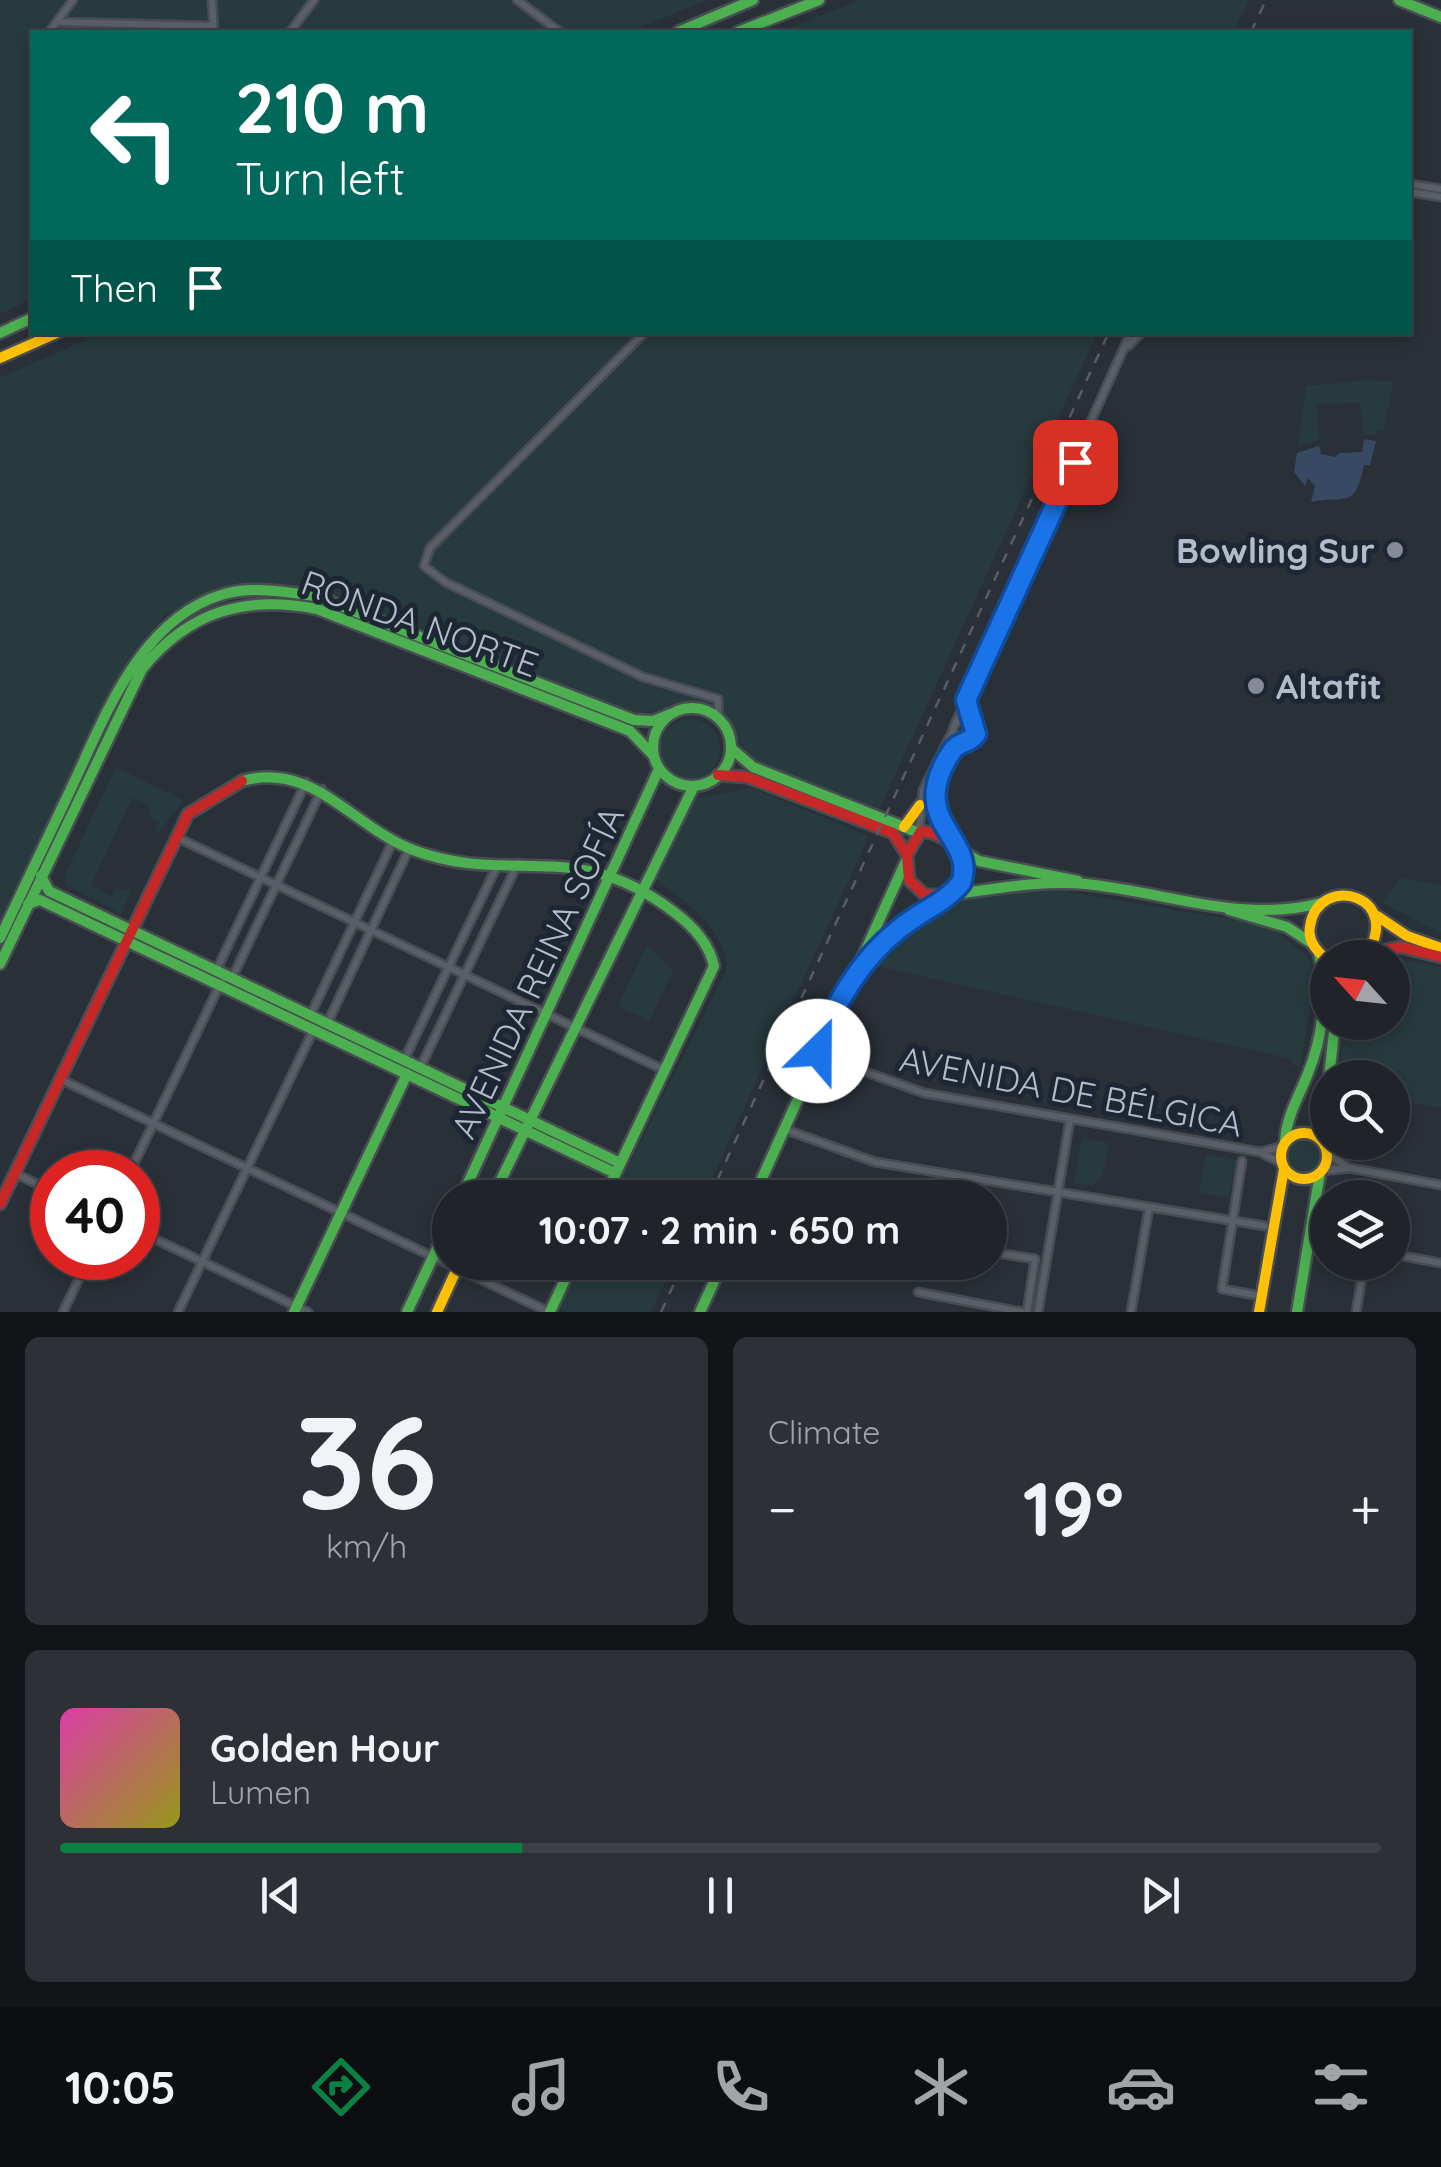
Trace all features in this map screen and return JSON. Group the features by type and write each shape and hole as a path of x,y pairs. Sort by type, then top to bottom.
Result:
{"main road":[{"path":"683,30 753,0"},
{"path":"743,30 818,0"},
{"path":"1399,0 1441,17"},
{"path":"0,332 30,319"},
{"path":"0,358 51,335"},
{"name":"RONDA NORTE","path":"0,938 130,668 160,630 213,598 258,589 301,593 634,720 653,721 694,707 718,717"},
{"name":"RONDA NORTE","path":"0,964 127,695 150,658 189,622 244,602 276,600 317,609 630,731 653,755 660,769"},
{"path":"653,755 655,732 670,714"},
{"path":"718,717 728,731 731,748 718,775"},
{"path":"731,748 753,768 918,832 936,832 983,862 1224,908 1286,913 1347,894 1364,901 1376,916 1400,933 1441,948"},
{"path":"660,769 674,782 694,786 718,775 747,777 893,834 900,838 908,876 917,890 946,896 1019,882 1088,884"},
{"name":"AVENIDA REINA SOFÍA","path":"469,1180 660,769"},
{"path":"0,1204 188,814 234,782 272,776 306,781 322,788 409,849 442,860 565,862 612,874 642,888 689,924 713,955 714,966 612,1180"},
{"name":"AVENIDA REINA SOFÍA","path":"501,1180 694,786"},
{"path":"904,827 920,805"},
{"path":"761,1180 918,832"},
{"path":"842,996 889,937 946,896 964,876 956,846"},
{"path":"41,876 49,891 129,935"},
{"path":"28,904 40,900 223,977 404,1060 618,1168"},
{"path":"1316,940 1311,920 1321,903"},
{"path":"1224,908 1287,927 1310,945"},
{"path":"1374,940 1378,933 1376,916"},
{"path":"1410,949 1441,958"},
{"path":"223,977 314,1029 501,1112"},
{"path":"1259,1312 1287,1121 1317,1040"},
{"path":"300,1310 341,1213 408,1074"},
{"path":"1284,1144 1304,1133 1310,1135"},
{"path":"1297,1312 1324,1160"},
{"path":"1282,1166 1301,1180 1321,1172"},
{"path":"406,1312 432,1259"},
{"path":"437,1312 452,1280"},
{"path":"549,1312 564,1280"},
{"path":"700,1312 715,1280"}],"street":[{"path":"51,30 73,0"},
{"path":"57,22 214,29 212,0"},
{"path":"292,30 314,0"},
{"path":"517,0 557,30"},
{"path":"1412,184 1441,189"},
{"path":"1412,192 1441,197"},
{"path":"641,335 430,548 423,556 424,566 445,582 643,677 718,699 718,717"},
{"path":"918,832 920,805 1129,335"},
{"path":"1124,351 1139,335"},
{"path":"956,846 938,818 934,795 951,753 976,734 966,700"},
{"path":"954,727 969,720"},
{"path":"954,727 962,742"},
{"path":"141,1150 223,977 261,878 306,781"},
{"path":"223,977 276,885 322,788"},
{"path":"175,837 664,1070"},
{"path":"310,1016 393,841"},
{"path":"327,1024 409,849"},
{"path":"420,1068 518,862"},
{"path":"404,1060 498,863"},
{"path":"178,1312 314,1029"},
{"name":"AVENIDA DE BÉLGICA","path":"818,1054 907,1089 1260,1152"},
{"path":"60,1079 432,1257"},
{"path":"1038,1312 1070,1119"},
{"path":"784,1129 859,1156 956,1176 1264,1226"},
{"path":"1260,1152 1284,1144"},
{"path":"1260,1152 1282,1166"},
{"path":"1341,1160 1350,1168"},
{"path":"1242,1161 1222,1288 1255,1295"},
{"path":"1321,1172 1350,1168 1441,1185"},
{"path":"14,1173 30,1181"},
{"path":"955,1180 956,1176"},
{"path":"1131,1312 1149,1208"},
{"path":"160,1242 300,1310"},
{"path":"918,1292 1025,1312 1035,1259 1007,1255"},
{"path":"1410,1257 1441,1263"},
{"path":"63,1312 78,1280"},
{"path":"488,1280 549,1312"},
{"path":"1356,1312 1361,1280"}],"green space":[{"path":"0,0 707,0 634,30 30,30 30,300 0,314"},
{"path":"860,0 1249,0 1235,30 783,30"},
{"path":"96,335 1096,335 879,810 754,761 728,722 707,706 684,704 633,714 312,589 258,583 206,595 167,613 128,659 0,920 0,378"},
{"path":"1393,382 1384,431 1378,429 1376,436 1364,434 1360,403 1316,404 1320,440 1298,446 1306,386"},
{"path":"690,719 712,727 720,749 712,771 690,779 668,771 660,749 668,727"},
{"path":"116,767 184,800 159,832 155,831 159,822 150,817 148,804 132,798 91,885 112,896 117,887 126,891 133,884 122,914 65,885 66,873"},
{"path":"751,788 869,836 711,1180 621,1180 726,971 721,944 713,931 691,907 655,879 692,799"},
{"path":"1400,878 1441,885 1441,933 1382,903"},
{"path":"1044,888 1271,926 1310,960 1310,1011 1300,1067 1292,1065 1292,1059 872,965 960,898"},
{"path":"647,945 673,971 649,1021 618,1006"},
{"path":"1410,961 1441,967 1441,1107 1410,1103 1410,1060 1341,1060 1344,1040 1410,1040"},
{"path":"1082,1138 1109,1143 1103,1174 1094,1186 1074,1183"},
{"path":"1303,1140 1310,1142 1310,1160 1322,1160 1316,1172 1303,1178 1290,1172 1284,1159 1290,1146"},
{"path":"1206,1154 1237,1160 1229,1198 1199,1193"},
{"path":"570,1280 666,1280 651,1312 566,1312 556,1307"}],"water":[{"path":"1364,439 1376,441 1370,465 1364,465 1353,495 1311,502 1315,486 1308,478 1305,486 1294,472 1297,453 1319,446 1321,454 1336,457 1339,453 1362,452"}],"railway":[{"path":"1252,30 1266,0"},
{"path":"717,1180 1108,335"},
{"path":"661,1312 676,1280"}],"traffic: fast":[{"path":"683,30 753,0"},
{"path":"743,30 819,0"},
{"path":"1399,0 1441,17"},
{"path":"0,333 30,319"},
{"path":"0,938 127,676 168,625 194,607 224,594 258,590 315,596 634,720 653,721 670,714"},
{"path":"0,964 142,669 179,633 220,612 266,604 317,609 630,731 653,755"},
{"path":"692,708 720,719 731,747 720,775 692,786 664,775 653,747 664,719 692,708"},
{"path":"731,748 753,767 919,833"},
{"path":"469,1180 659,769"},
{"path":"242,781 267,777 311,788 391,840 448,860 573,868 605,875 638,889 694,929 714,966 613,1180"},
{"path":"501,1180 694,786"},
{"path":"960,850 979,861 1078,881"},
{"path":"761,1180 906,861"},
{"path":"41,876 49,891 620,1163"},
{"path":"949,895 1069,883 1233,908 1291,909 1321,903"},
{"path":"852,982 893,933 943,897"},
{"path":"28,904 40,900 615,1173"},
{"path":"1229,910 1287,927 1310,942"},
{"path":"1285,1142 1290,1116 1318,1040"},
{"path":"1331,1060 1333,1040"},
{"path":"294,1312 407,1074"},
{"path":"1297,1312 1320,1173"},
{"path":"407,1312 432,1259"},
{"path":"550,1312 565,1280"},
{"path":"700,1312 715,1280"}],"traffic: slow":[{"path":"0,358 52,335"},
{"path":"904,827 920,805"},
{"path":"1311,940 1310,926 1317,909 1328,899 1343,896 1357,898 1369,906 1375,919 1373,940"},
{"path":"1377,916 1407,936 1441,948"},
{"path":"1304,1133 1320,1140 1327,1156 1320,1172 1304,1179 1288,1172 1281,1156 1288,1140 1304,1133"},
{"path":"1259,1312 1284,1169"},
{"path":"437,1312 452,1280"}],"traffic: jam":[{"path":"718,775 747,777 893,833 907,855"},
{"path":"0,1204 188,814 242,781"},
{"path":"921,831 945,840 959,858 964,876 949,895 925,895 909,880 907,855 921,831"},
{"path":"1410,949 1441,957"}],"place":[{"name":"Bowling Sur","path":"1395,550"},
{"name":"Altafit","path":"1256,686"}],"route":[{"path":"818,1051 842,996 865,964 899,928 936,905 961,883 964,861 938,818 936,784 952,750 976,734 976,726 966,712 966,700 1075,462"}]}
